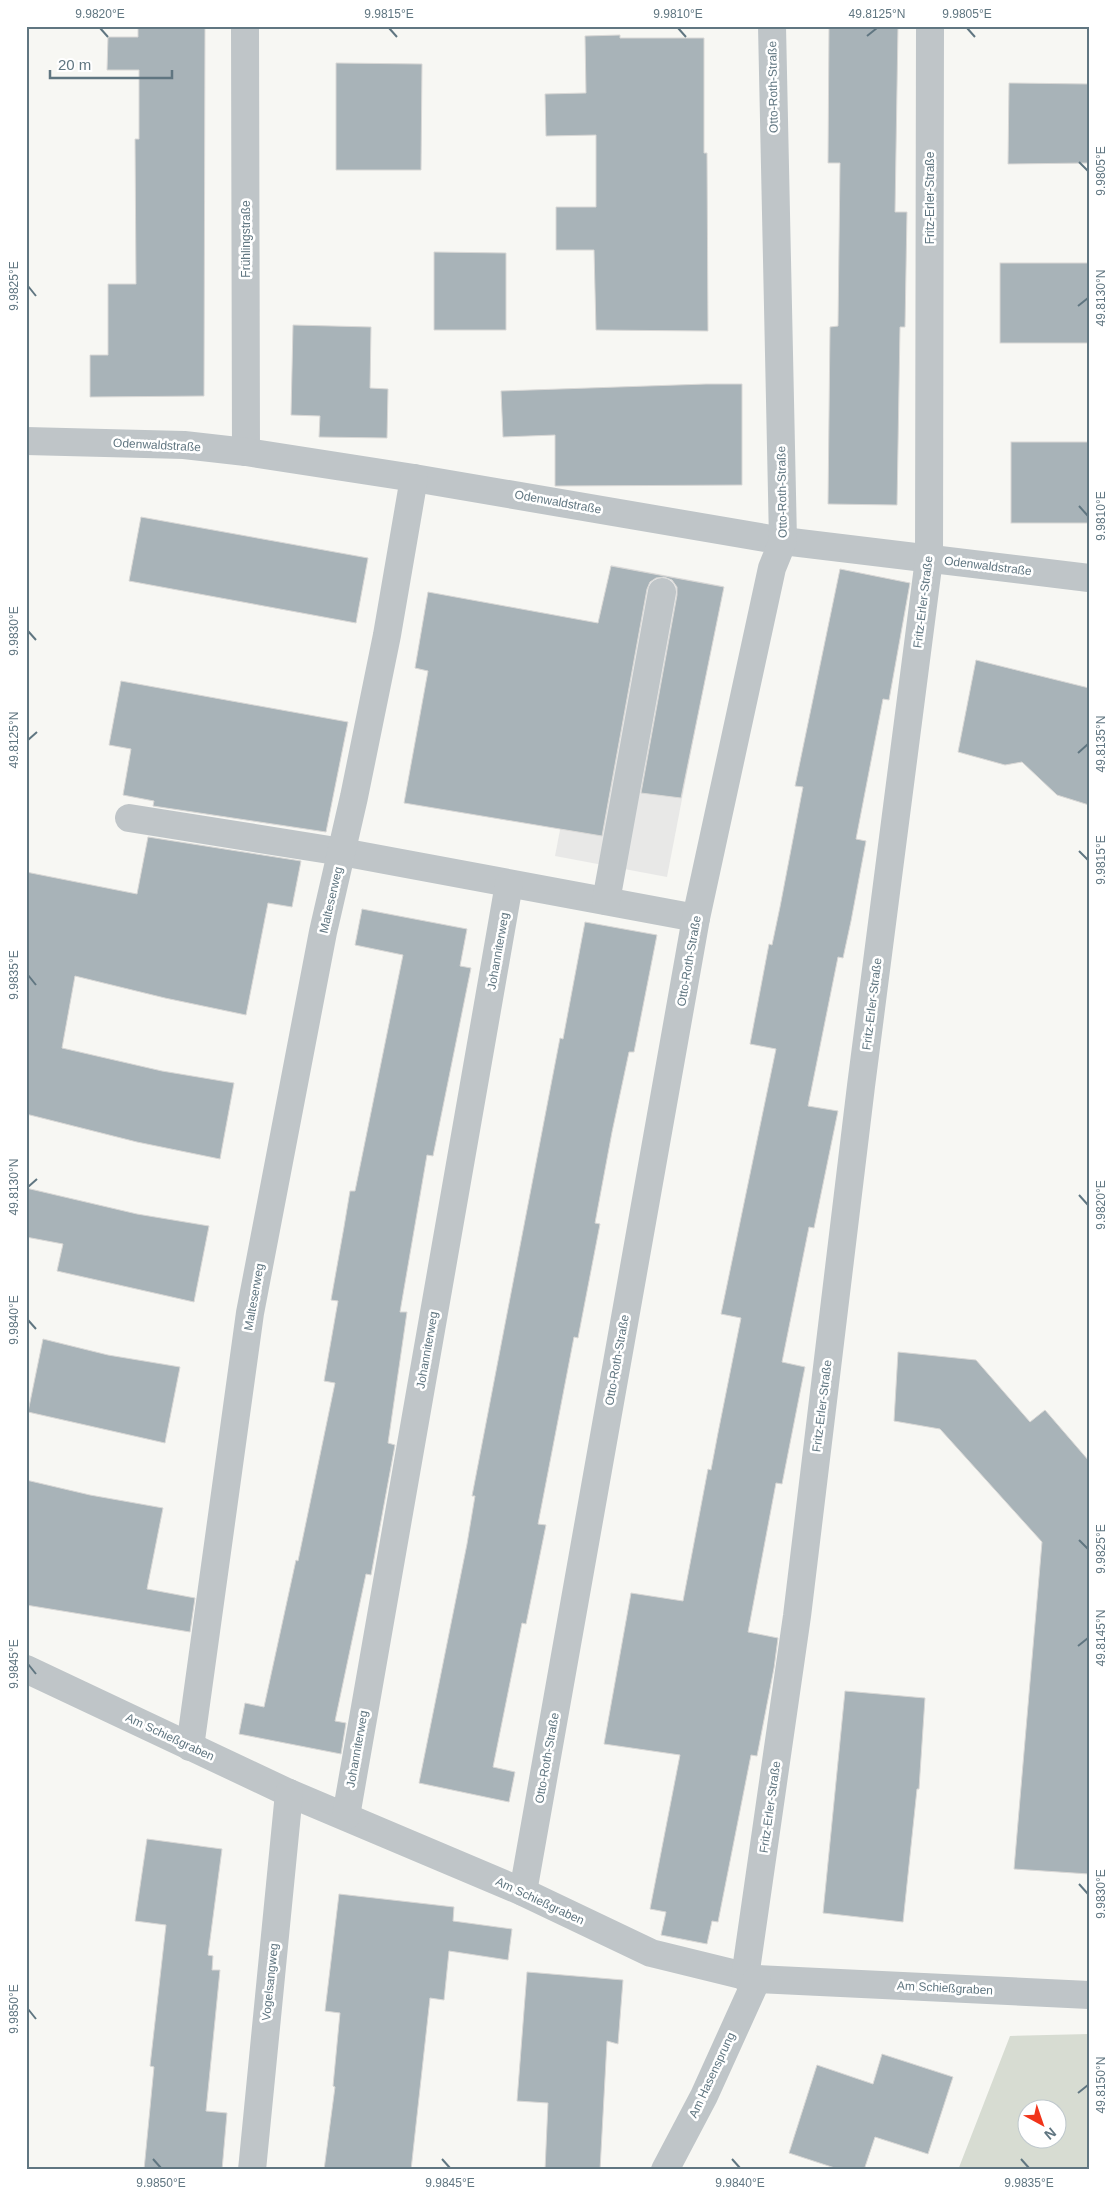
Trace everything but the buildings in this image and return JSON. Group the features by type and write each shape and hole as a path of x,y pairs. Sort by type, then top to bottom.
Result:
{"street":[{"name":"Frühlingstraße","path":"245,26 246,452"},
{"name":"Otto-Roth-Straße","path":"523,1892 696,918 772,568 783,541 772,26"},
{"name":"Fritz-Erler-Straße","path":"751,1978 860,1096 930,559 930,26"},
{"name":"Odenwaldstraße","path":"26,441 184,445 246,452 414,478 783,541 1089,578"},
{"name":"Malteserweg","path":"190,1747 250,1313 323,932 342,852 387,635 414,478"},
{"path":"606,901 662,592"},
{"name":"Malteserweg","path":"129,818 342,852 696,918"},
{"name":"Johanniterweg","path":"346,1816 509,884"},
{"name":"Am Schießgraben","path":"26,1669 289,1794 346,1816 523,1892 651,1953 751,1978 1089,1995"},
{"name":"Vogelsangweg","path":"252,2170 289,1794"},
{"name":"Am Hasensprung","path":"665,2170 704,2096 751,1978"}],"shaded area":[{"path":"611,565 723,586 667,877 555,856"},
{"path":"1089,2034 1089,2170 958,2170 1010,2036"}]}
